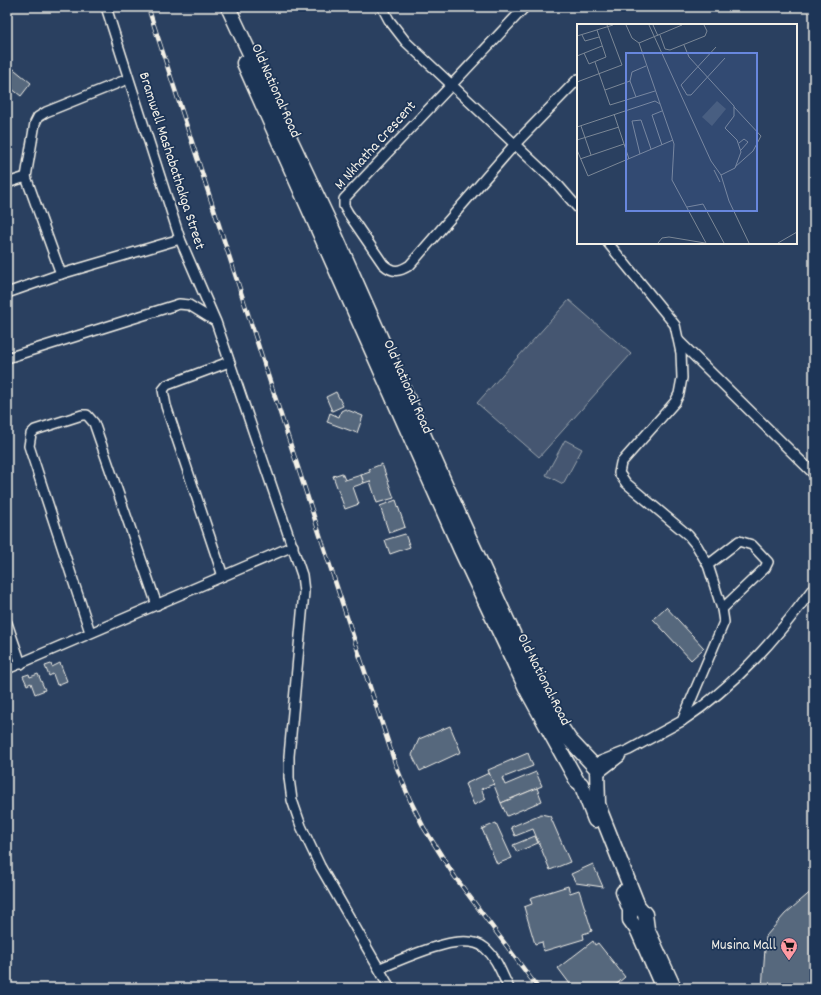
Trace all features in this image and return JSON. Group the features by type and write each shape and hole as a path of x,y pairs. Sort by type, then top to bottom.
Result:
{"main road":[{"name":"Old National Road","path":"218,7 249,72 464,555 528,692 578,780 630,910 638,918 674,988"},
{"name":"Old National Road","path":"228,7 332,228 462,522 533,677 553,715 569,739 595,770 598,804 663,988"},
{"path":"582,763 595,770 593,784 589,785 578,780 578,766 582,763"}],"street":[{"name":"Bramwell Mashabathakga Street","path":"106,7 180,239 216,322 302,574 304,592 289,756 289,778 292,800 301,826 320,866 380,968 390,988"},
{"path":"382,7 389,20 406,42 558,185 577,207"},
{"name":"M Nkhatha Crescent","path":"525,7 344,199 344,206 348,213 380,261 389,270 395,272 403,270 410,265 515,144 577,80"},
{"path":"61,274 26,177 33,131 38,117 46,112 128,79"},
{"path":"7,183 26,177"},
{"path":"7,293 61,274 180,239"},
{"path":"609,244 675,325 679,341 682,378 679,394 675,402 621,463 619,473 626,483 688,535 700,551 708,565 724,616 723,628 682,721"},
{"path":"7,358 179,304 189,305 216,322"},
{"path":"679,341 814,474"},
{"path":"223,576 166,406 164,390 167,385 229,362"},
{"path":"90,632 29,446 31,434 36,430 82,415 87,415 94,422 157,605"},
{"path":"708,565 739,542 752,545 768,562 765,568 722,609"},
{"path":"7,669 293,546"},
{"path":"595,770 682,721 725,689 744,672 795,613 814,587"},
{"path":"7,623 20,664"},
{"path":"380,968 446,944 466,942 485,948 494,958 509,988"}],"shaded area":[{"path":"569,300 631,354 539,457 477,403"},
{"path":"565,440 582,449 563,484 546,475"}],"building":[{"path":"10,66 31,83 21,96 7,85 7,68"},
{"path":"336,392 343,406 332,411 326,397"},
{"path":"345,409 363,416 357,433 327,422 330,413 339,417 341,411"},
{"path":"382,464 394,498 377,503 370,481 364,483 361,475 370,472 369,469"},
{"path":"342,473 345,480 361,475 364,483 353,487 359,504 345,509 333,476"},
{"path":"396,500 405,527 389,533 380,506"},
{"path":"405,534 410,547 390,554 385,540"},
{"path":"666,607 704,648 691,660 653,619"},
{"path":"60,663 67,681 57,685 53,674 49,676 45,666 51,664 52,667"},
{"path":"29,674 30,677 38,674 45,690 35,694 31,683 27,685 23,676"},
{"path":"450,726 461,752 420,771 412,755 419,739"},
{"path":"528,753 533,766 502,778 505,785 536,772 542,786 501,803 488,770"},
{"path":"489,773 494,784 481,789 486,799 474,805 465,784"},
{"path":"537,788 542,801 507,816 501,803"},
{"path":"541,814 550,816 570,862 550,870 533,829 515,836 511,827"},
{"path":"496,823 512,858 497,864 482,829"},
{"path":"535,836 538,843 517,852 513,845"},
{"path":"593,864 603,887 576,883 571,874"},
{"path":"568,886 570,893 579,890 592,931 583,934 584,939 544,951 542,942 535,944 524,907 532,904 530,898"},
{"name":"Musina Mall","path":"814,889 814,987 762,988 766,936 785,914"},
{"path":"593,941 595,945 598,943 625,977 612,988 573,988 558,968"}],"railway":[{"path":"148,7 395,763 410,800 424,828 455,877 538,988"}],"place":[{"name":"Musina Mall","path":"789,961"}]}
